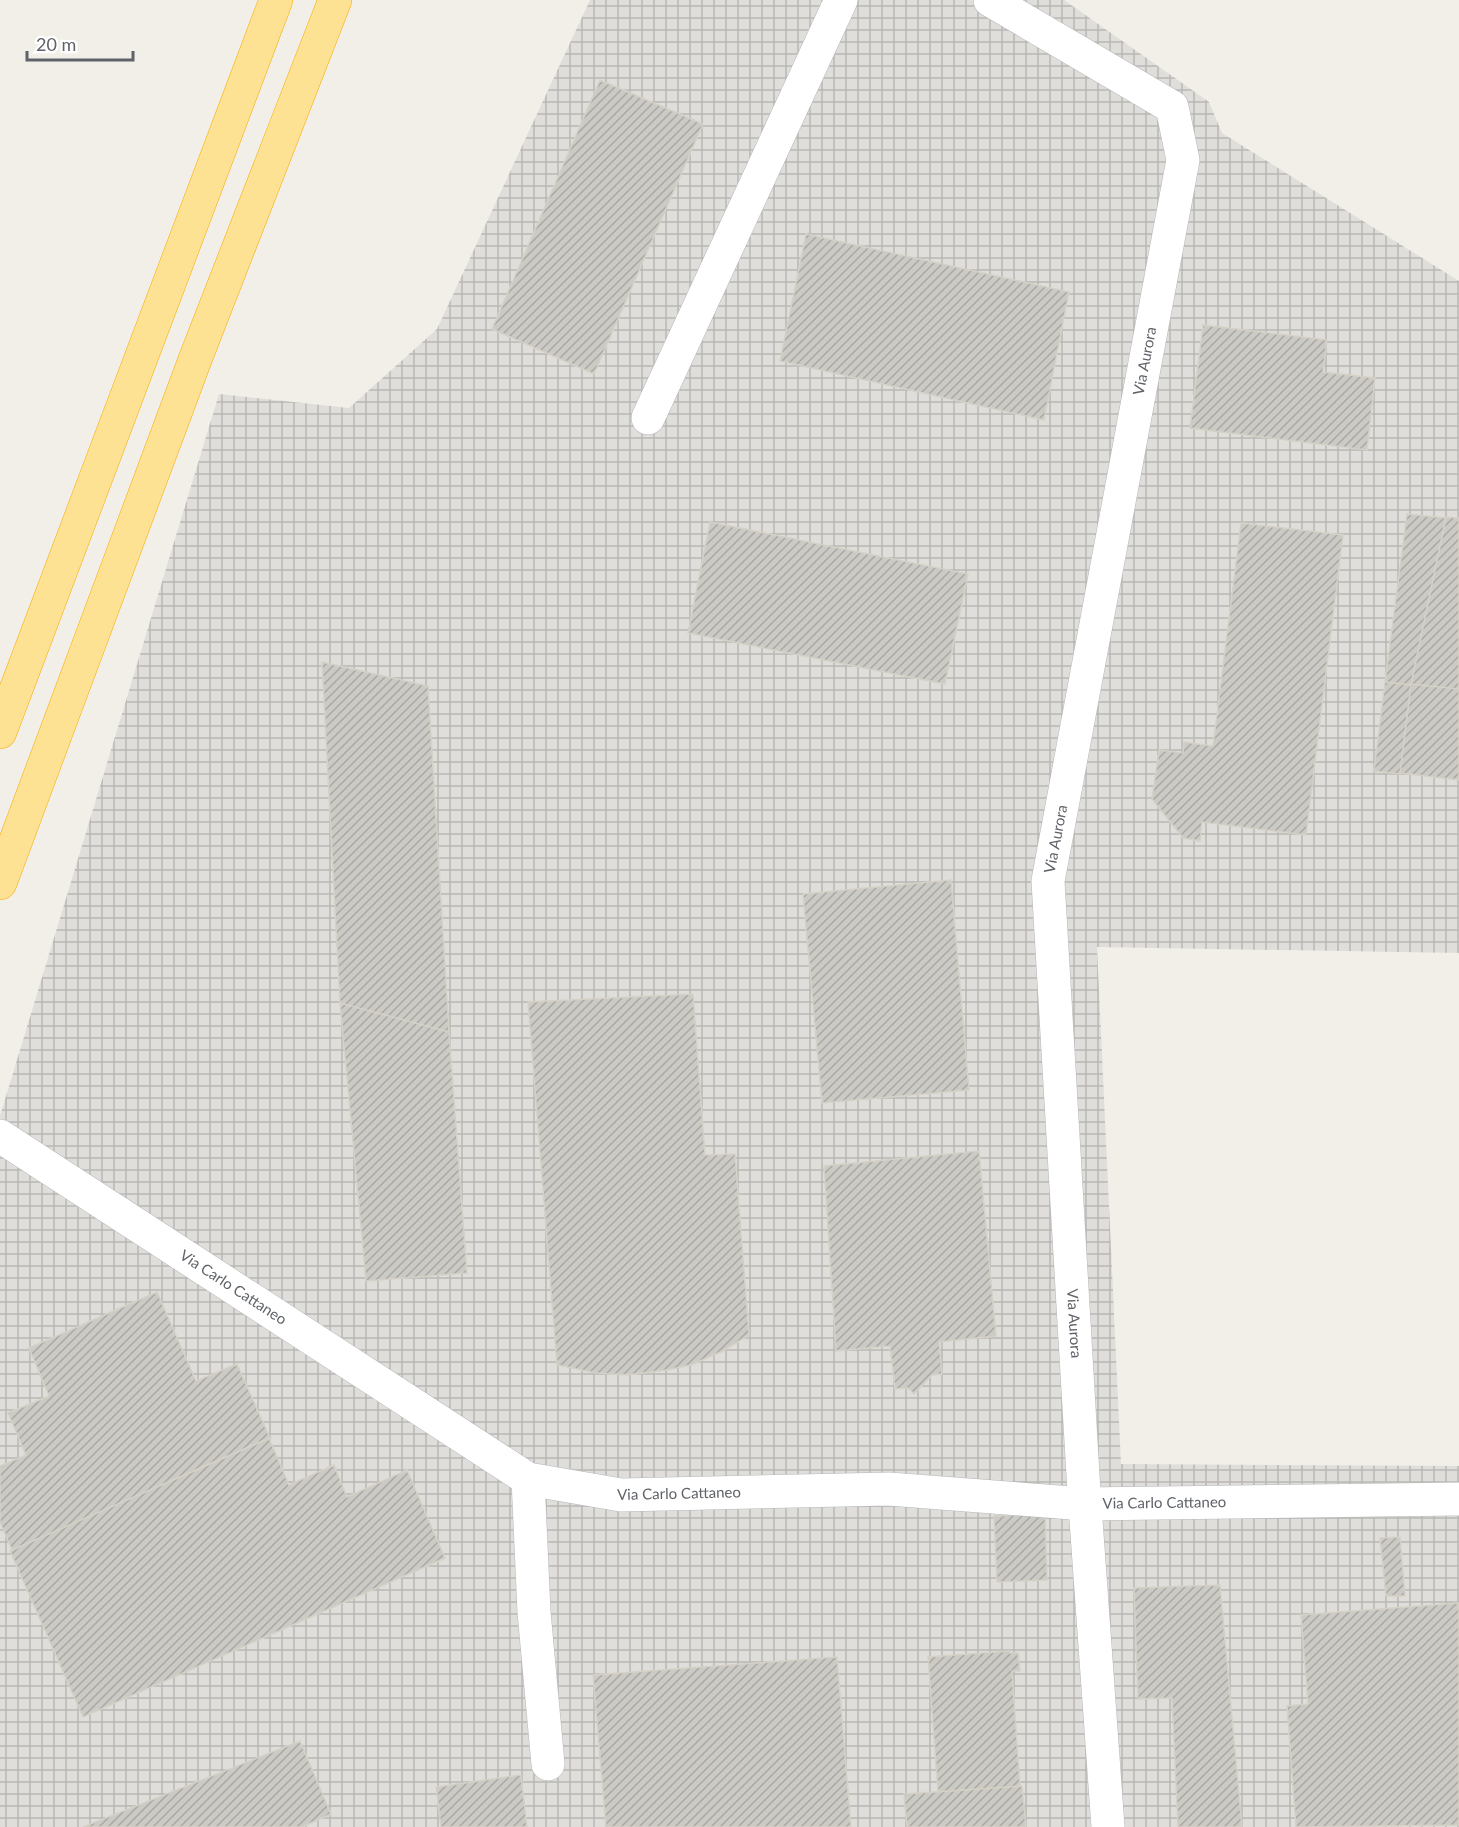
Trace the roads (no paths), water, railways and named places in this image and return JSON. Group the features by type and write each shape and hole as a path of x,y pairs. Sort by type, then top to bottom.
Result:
{"highway":[{"path":"0,732 276,0"},
{"path":"0,883 196,357 335,0"}],"street":[{"path":"648,418 841,0"},
{"name":"Via Aurora","path":"990,0 1172,107 1183,160 1048,881 1085,1504 1108,1827"},
{"name":"Via Carlo Cattaneo","path":"0,1136 528,1479 621,1495 890,1489 1085,1504 1459,1499"},
{"path":"528,1479 534,1612 548,1764"}]}
